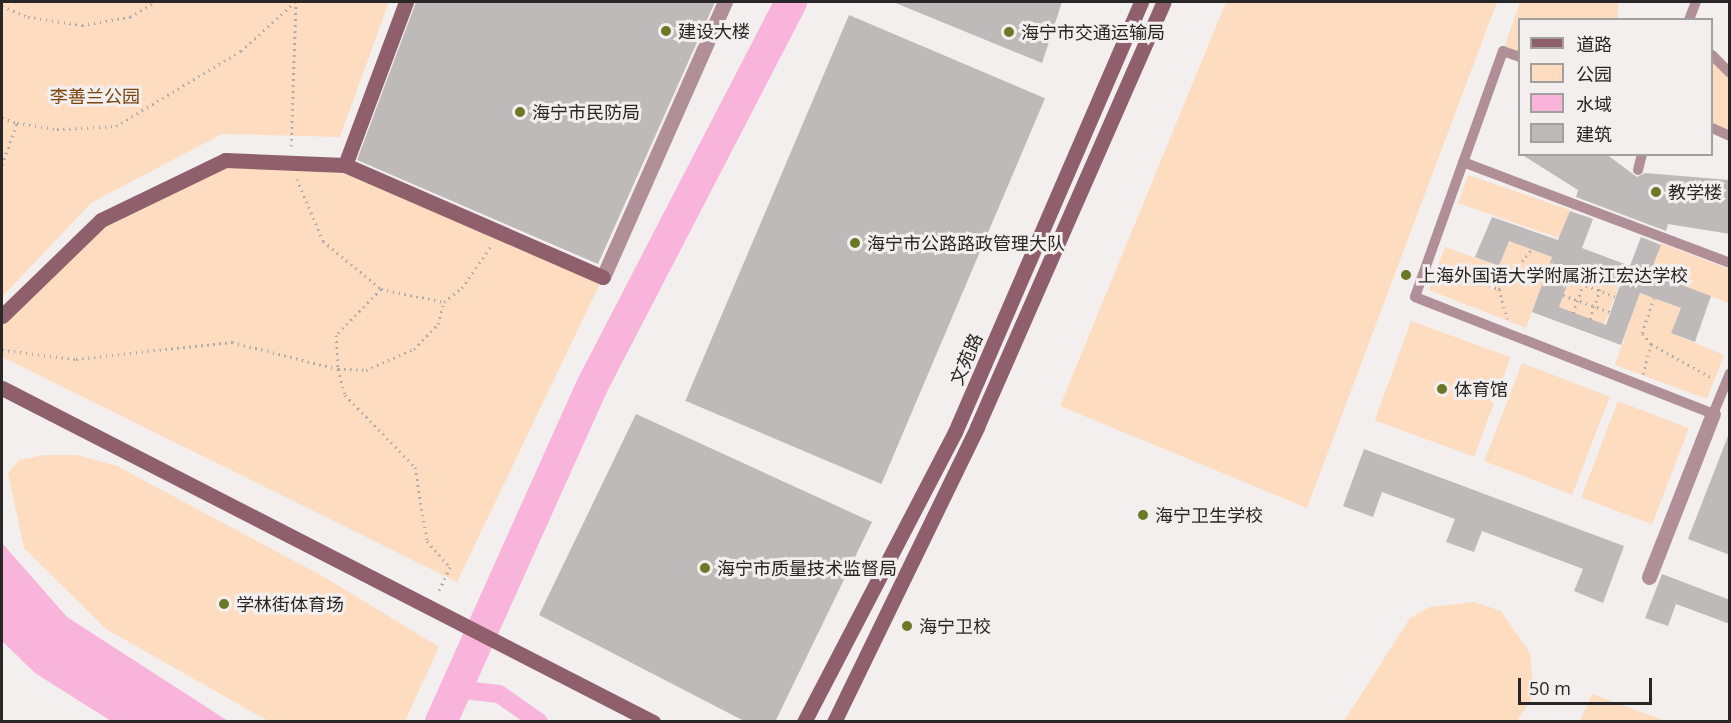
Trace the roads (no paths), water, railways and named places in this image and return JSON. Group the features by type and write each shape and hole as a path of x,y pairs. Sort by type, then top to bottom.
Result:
{"street":[{"path":"345,165 406,2"},
{"path":"2,316 101,220 225,160 345,165 603,278 725,2"},
{"name":"文苑路","path":"804,722 955,432 1141,2"},
{"name":"文苑路","path":"834,722 977,427 1164,2"},
{"path":"2,388 653,722"},
{"path":"1649,577 1713,414"}],"lane":[{"path":"1690,18 1696,2"},
{"path":"1518,56 1503,51 1415,297 1713,414 1730,373"},
{"path":"1713,57 1730,73"},
{"path":"1713,128 1730,136"},
{"path":"1638,170 1642,156"},
{"path":"1463,162 1730,263"}],"water":[{"path":"2,543 67,617 228,721 111,721 35,673 2,641"}],"waterway":[{"path":"441,722 592,386 791,2"},
{"path":"456,689 499,694 539,722"}],"place":[{"name":"建设大楼","path":"666,31"},
{"name":"海宁市交通运输局","path":"1009,32"},
{"name":"海宁市民防局","path":"520,112"},
{"name":"教学楼","path":"1656,192"},
{"name":"海宁市公路路政管理大队","path":"855,243"},
{"name":"上海外国语大学附属浙江宏达学校","path":"1406,275"},
{"name":"体育馆","path":"1442,389"},
{"name":"海宁卫生学校","path":"1143,515"},
{"name":"海宁市质量技术监督局","path":"705,568"},
{"name":"学林街体育场","path":"224,604"},
{"name":"海宁卫校","path":"907,626"}],"park label":[{"name":"李善兰公园","path":"95,96"}]}
